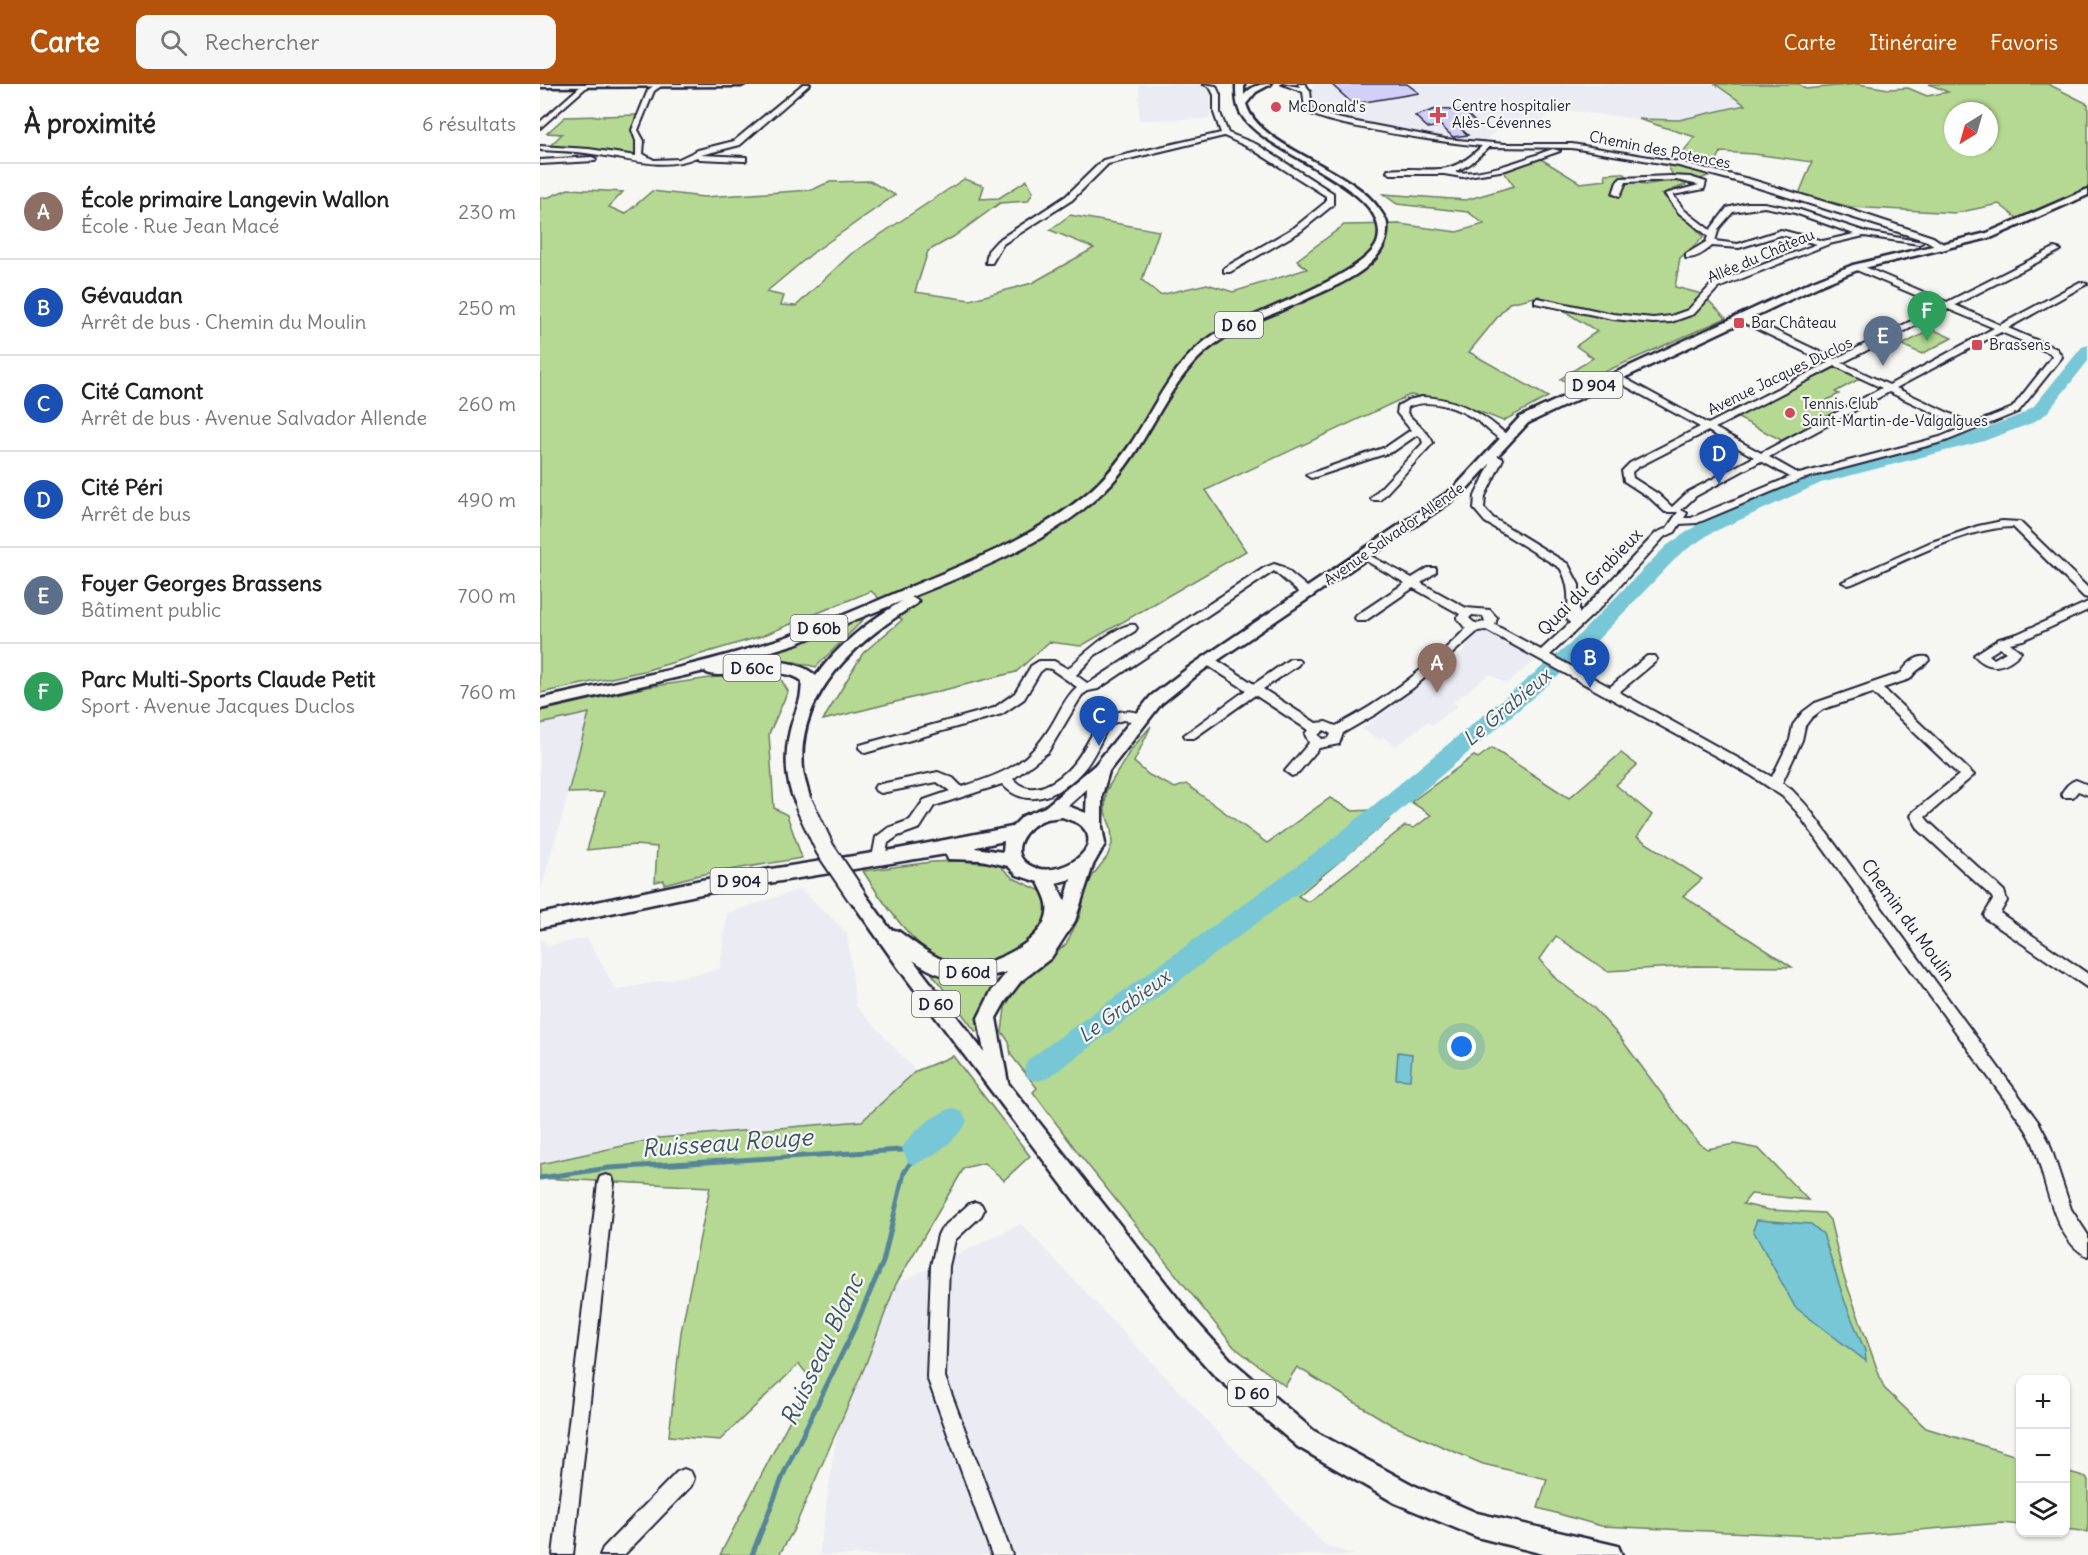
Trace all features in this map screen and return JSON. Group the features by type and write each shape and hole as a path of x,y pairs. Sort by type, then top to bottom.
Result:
{"main road":[{"path":"540,85 741,84"},
{"name":"D 60","path":"1240,84 1244,113 1257,128 1356,191 1378,211 1383,224 1383,240 1380,247 1366,263 1342,279 1233,327 1200,350 1185,364 1130,454 1110,480 1051,527 1009,550 964,570 887,614 867,629 820,679 809,699 796,746 795,768 804,804 825,849 874,921 1186,1327 1222,1367 1306,1439 1404,1494 1477,1525 1580,1551 1609,1555"},
{"path":"1257,84 1265,84"},
{"path":"1242,103 1254,90 1265,84"},
{"name":"D 904","path":"1945,248 1990,235 2088,192"},
{"name":"Avenue Salvador Allende","path":"1050,812 1101,769 1156,700 1208,660 1458,492 1505,438 1524,420 1614,376 1857,267 1945,248"},
{"name":"D 60b","path":"540,704 670,675 773,647 964,570"},
{"name":"D 60c","path":"670,675 735,669 793,669 810,679 809,699"},
{"name":"Avenue Salvador Allende","path":"1094,826 1094,795 1101,769"},
{"path":"1000,1085 987,1018 998,997 1015,976 1045,953 1069,916 1084,866 1097,846 1097,836 1094,826 1076,814 1050,812 1036,816 1016,832 1011,841 1010,851 1013,860 1025,872 1044,877 1072,872 1084,866"},
{"name":"D 904","path":"540,920 700,887 971,843 1016,832"},
{"name":"D 904","path":"907,854 981,854 1013,860"},
{"name":"D 60d","path":"874,921 935,966 964,973 1006,965 1039,943 1056,916 1056,900 1044,877"}],"street":[{"path":"540,148 589,151 643,159 658,164 681,161 701,152 737,144 807,84"},
{"path":"1206,84 1213,86 1217,95 1217,113 1225,134"},
{"path":"1285,84 1307,92"},
{"name":"Chemin des Potences","path":"1301,84 1307,92 1309,109 1326,117 1428,138 1487,145 1572,147 1647,158 1746,181 1930,239 1945,248"},
{"path":"540,126 586,85"},
{"path":"643,159 639,154 640,141 635,130 651,90 659,85"},
{"path":"988,261 1005,238 1028,221 1057,207 1081,188 1096,167 1126,155 1225,134 1253,146 1330,195 1330,203 1306,223 1227,270"},
{"path":"1444,172 1457,169 1487,145"},
{"path":"1392,172 1444,172 1462,176 1485,172 1572,147"},
{"path":"540,162 630,157"},
{"path":"692,157 743,159"},
{"path":"1617,194 1624,180 1646,181 1668,177 1693,179 1703,184 1701,187 1669,194 1671,200 1711,239 1738,246 1781,232 1826,243"},
{"path":"1689,256 1702,250 1730,210 1761,204 1793,211 1865,234 1945,248"},
{"name":"Allée du Château","path":"1538,301 1625,318 1653,320 1676,318 1693,310 1715,286 1826,243 1865,234"},
{"name":"Avenue Jacques Duclos","path":"1677,511 1628,479 1627,471 1634,465 1707,427 2057,250"},
{"path":"1677,511 1693,521 1798,477 1936,441 1972,428 2015,410 2051,365 2057,353 1857,267"},
{"name":"Quai du Grabieux","path":"1545,657 1660,535 1671,530 1677,511 1762,457 2084,284"},
{"path":"1741,318 1972,428"},
{"path":"1614,376 1798,477"},
{"path":"1376,498 1428,443 1425,435 1417,431 1402,413 1403,406 1410,401 1453,405 1482,419 1505,438"},
{"path":"1311,476 1390,449 1417,431"},
{"path":"1491,455 1498,459 1480,496 1479,509 1489,520 1564,567 1572,577 1575,594 1573,619 1577,623"},
{"path":"1848,582 1957,536 2006,521 2016,524 2088,594"},
{"path":"1365,556 1466,613"},
{"path":"879,858 881,841 893,832 915,824 923,808 929,803 1005,778 1021,768 1043,749 1078,692 1085,687 1094,686 1274,567 1308,594"},
{"path":"1361,618 1432,570"},
{"path":"2001,643 2088,606"},
{"path":"1292,771 1445,656 1474,628 1488,626 1491,618 1486,613 1473,610 1466,613"},
{"path":"1466,613 1464,621 1474,628"},
{"name":"Chemin du Moulin","path":"1488,626 1775,785 1802,809 2019,1106 2039,1138 2062,1212 2077,1237 2088,1248"},
{"path":"1069,675 1090,652 1131,627"},
{"path":"1611,693 1651,659"},
{"path":"1208,660 1316,728"},
{"path":"1775,785 1796,740 1799,725 1807,714 1818,706 1906,676 1911,667 1923,660"},
{"path":"1190,735 1294,662"},
{"path":"866,748 998,711 1020,696 1035,669 1043,664 1054,665 1085,687"},
{"path":"1871,688 1877,690 1967,775 1918,816 1924,826 1999,895 2000,901 1991,915 2088,982"},
{"path":"1005,778 1011,787 1026,795 1043,794 1055,787 1079,766 1106,721 1125,715 1140,718"},
{"path":"1326,726 1329,741 1311,734 1316,728 1326,726"},
{"path":"880,788 938,777 948,781 959,792"},
{"path":"2068,794 2076,786 2088,790"},
{"path":"563,1555 589,1313 606,1184"},
{"path":"975,1210 947,1235 942,1256 936,1377 1002,1555"},
{"path":"610,1555 684,1479"}],"shaded area":[{"path":"1139,84 1211,84 1210,119 1139,120"},
{"name":"Centre hospitalier Alès-Cévennes","path":"1312,84 1715,84 1745,105 1679,120 1638,119 1553,109 1541,123 1504,120 1499,130 1481,142 1429,137 1318,112 1313,100"},
{"path":"1486,630 1537,659 1506,684 1490,674 1453,702 1458,706 1432,725 1427,722 1396,746 1383,737 1380,740 1362,729 1467,649 1465,647 1477,632"},
{"path":"589,712 561,821 540,892 540,724"},
{"path":"801,889 847,933 856,1006 916,1071 862,1121 659,1138 540,1164 540,939 548,946 587,938 616,990 720,969 727,913"},
{"path":"1021,1224 1325,1545 1354,1555 819,1555 837,1432 896,1284"}],"green space":[{"path":"1715,84 1799,84 1806,89 1858,84 1889,89 1908,88 1927,96 1948,92 1929,84 2048,84 2088,104 2088,187 2018,219 1999,204 1956,213 1851,207 1799,194 1812,162 1721,152 1717,160 1675,162 1695,137 1638,119 1679,120 1745,105"},
{"path":"637,115 634,126 635,154 631,156 547,149 562,134 547,133 565,117"},
{"path":"1541,159 1580,183 1606,180 1605,174 1622,173 1644,185 1675,180 1668,166 1646,161 1713,174 1662,194 1704,237 1680,258 1675,287 1702,294 1726,318 1575,385 1560,379 1593,358 1576,346 1597,331 1539,296 1509,303 1469,352 1548,397 1503,421 1453,401 1410,395 1206,490 1246,551 1081,646 1049,642 1016,672 823,720 863,653 902,620 871,591 762,636 644,671 540,693 540,198 549,197 568,189 623,192 609,207 625,214 652,191 704,197 812,190 829,182 870,181 895,195 814,252 766,292 784,296 781,305 796,306 851,254 964,179 984,186 980,199 999,198 1027,180 1033,192 1028,201 1000,203 953,237 928,251 915,292 970,300 1032,283 1094,248 1050,230 1070,215 1159,231 1142,280 1160,295 1207,284 1233,292 1307,269 1297,260 1344,225 1399,224 1457,232 1484,224 1468,212 1397,204 1383,194 1466,200 1514,186 1504,172"},
{"path":"1932,329 1952,338 1922,354 1902,345"},
{"name":"Tennis Club Saint-Martin-de-Valgalgues","path":"1837,367 1861,378 1835,392 1839,394 1827,400 1843,409 1783,441 1736,417"},
{"path":"863,620 816,667 795,662 742,661"},
{"path":"731,675 779,676 788,691 769,734 774,808 787,815 802,858 699,875 664,884 664,880 655,882 657,847 635,845 587,850 604,792 568,793 589,713 540,724 540,711 648,687"},
{"path":"1151,726 1134,762 1149,775 1175,788 1186,784 1267,843 1330,798 1353,811 1372,810 1389,820 1298,896 1308,902 1405,826 1414,828 1431,815 1411,802 1474,756 1478,758 1492,748 1569,798 1621,753 1637,765 1616,785 1652,815 1637,837 1702,879 1683,896 1792,967 1695,966 1607,971 1556,936 1540,959 1556,979 1593,1007 1619,1036 1698,1143 1707,1149 1735,1144 1759,1149 1808,1200 1751,1194 1743,1204 1769,1210 1824,1213 1830,1220 1843,1274 1884,1388 1926,1428 2016,1456 2016,1525 2001,1523 1837,1537 1601,1526 1538,1508 1547,1479 1483,1464 1392,1425 1297,1367 1285,1386 1234,1347 1079,1154 1033,1092 1037,1088 1011,1055 1009,1042 1002,1032 1005,1008 1015,990 1066,944 1080,916 1085,892 1093,875 1107,857 1112,844 1111,828 1105,812 1106,791 1130,751"},
{"path":"959,861 998,864 1013,878 1041,891 1046,906 1044,920 1038,932 1016,952 1002,959 973,965 950,962 937,957 927,951 907,931 886,906 863,871 932,862"},
{"path":"932,974 971,980 1002,976 985,1002 980,1015 978,1031 976,1032"},
{"path":"953,1056 1030,1156 1004,1180 984,1163 964,1168 896,1284 865,1366 793,1531 779,1555 720,1555 811,1379 799,1364 720,1440 669,1436 681,1332 710,1187 540,1178 540,1164 659,1138 862,1121 916,1071"},
{"path":"2070,1472 2086,1477 2088,1480 2088,1532 2070,1530"}],"water":[{"path":"1398,1052 1412,1054 1410,1080 1396,1079"},
{"path":"1757,1220 1811,1224 1823,1234 1845,1302 1865,1351 1866,1361 1795,1307 1753,1230"}],"building":[{"path":"1331,84 1407,84 1419,93 1353,104"},
{"path":"1436,109 1464,111 1479,126 1460,128 1468,135 1453,137 1441,126 1428,128 1415,116"}],"waterway":[{"name":"Le Grabieux","path":"1038,1069 1333,853 1577,649 1673,550 1704,529 1815,479 1978,437 2026,419 2040,410 2088,350"},
{"name":"Le Grabieux","path":"917,1149 952,1121"},
{"name":"Ruisseau Rouge","path":"540,1178 609,1168 917,1149"},
{"name":"Ruisseau Rouge","path":"914,1157 917,1149"},
{"name":"Ruisseau Blanc","path":"752,1555 785,1471 854,1329 883,1262 904,1173 914,1157"}],"place":[{"name":"McDonald's","path":"1276,107"},
{"name":"Centre hospitalier Alès-Cévennes","path":"1438,115"},
{"name":"Bar Château","path":"1739,323"},
{"name":"Parc Multi-Sports Claude Petit","path":"1927,341"},
{"name":"Brassens","path":"1977,345"},
{"name":"Foyer Georges Brassens","path":"1883,366"},
{"name":"Tennis Club Saint-Martin-de-Valgalgues","path":"1790,413"},
{"name":"Cité Péri","path":"1719,484"},
{"name":"Gévaudan","path":"1590,688"},
{"name":"École primaire Langevin Wallon","path":"1437,693"},
{"name":"Cité Camont","path":"1099,746"}]}
